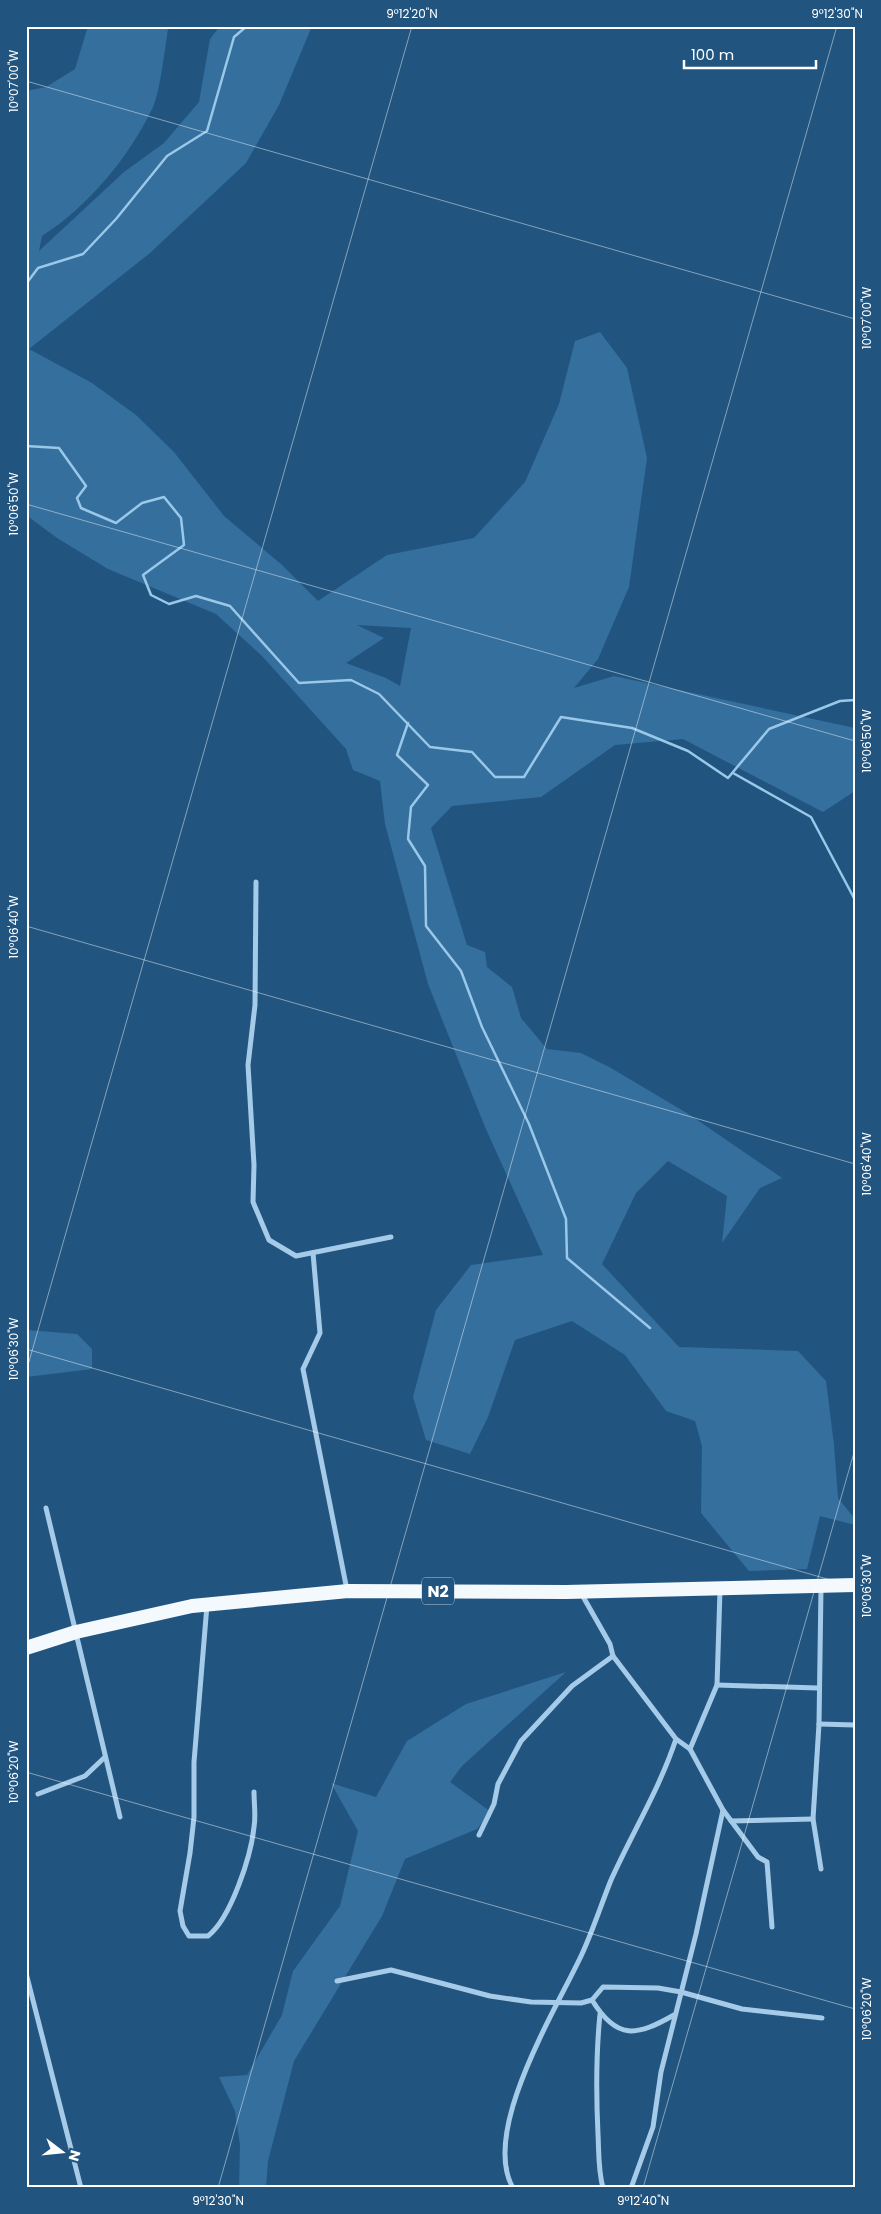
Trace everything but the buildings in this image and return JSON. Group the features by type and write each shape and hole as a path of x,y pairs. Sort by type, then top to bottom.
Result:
{"highway":[{"name":"N2","path":"26,1648 76,1632 207,1604 348,1591 580,1590 855,1585"}],"street":[{"path":"256,882 256,1005 248,1065 254,1165 253,1202 269,1240 296,1256 392,1237"},
{"path":"313,1253 320,1334 303,1369 348,1591"},
{"path":"46,1508 120,1817"},
{"path":"821,1585 818,1688 819,1724 813,1819 821,1869"},
{"path":"690,1749 717,1685 720,1587"},
{"path":"580,1590 610,1644 613,1656 676,1739 690,1749 723,1810 758,1857 767,1862 772,1927"},
{"path":"207,1604 194,1762 194,1817 180,1911 183,1926 189,1936 208,1936 222,1922 250,1850 255,1825 254,1792"},
{"path":"479,1834 494,1804 498,1784 521,1741 572,1686 613,1656"},
{"path":"717,1685 818,1688"},
{"path":"819,1724 855,1725"},
{"path":"513,2188 506,2172 505,2146 509,2122 526,2065 597,1920 611,1880 664,1775 676,1739"},
{"path":"38,1794 85,1776 105,1757"},
{"path":"631,2188 653,2127 661,2072 723,1810"},
{"path":"731,1821 813,1819"},
{"path":"337,1981 391,1970 490,1996 530,2002 581,2003 592,2000 603,1987 612,1986 658,1988 681,1992 742,2009 822,2018"},
{"path":"26,1973 82,2188"},
{"path":"592,2000 600,2014 615,2026 629,2032 648,2029 674,2015"},
{"path":"600,2014 596,2057 596,2088 602,2188"}],"shaded area":[{"path":"88,26 166,26 168,29 156,100 144,125 120,162 106,179 76,210 42,236 39,251 124,172 164,143 199,102 210,39 220,26 312,26 279,105 246,163 150,253 29,349 92,383 136,415 174,452 224,516 282,565 318,601 387,555 474,538 525,482 559,404 575,341 600,332 627,368 647,458 629,587 598,659 574,688 614,676 855,728 855,791 823,812 683,739 615,745 541,797 452,806 431,828 467,945 485,952 487,967 512,987 521,1018 547,1049 581,1053 611,1068 690,1115 782,1178 760,1188 722,1243 727,1196 668,1161 636,1193 602,1264 679,1347 798,1351 826,1381 838,1498 855,1519 855,1525 820,1516 807,1569 749,1571 701,1513 702,1446 695,1421 666,1411 625,1355 572,1321 515,1340 488,1417 470,1454 426,1440 413,1397 436,1310 471,1265 543,1255 485,1127 428,984 385,824 380,781 353,770 346,749 262,656 216,614 108,569 57,538 26,515 26,91 46,87 75,69","holes":["357,625 411,628 400,686 386,678 346,663 384,638"]},
{"path":"26,1330 77,1334 92,1349 92,1369 26,1377"},
{"path":"566,1672 462,1766 450,1782 491,1812 477,1829 405,1859 382,1916 294,2061 268,2161 266,2188 239,2188 240,2145 235,2111 219,2077 247,2075 282,2015 293,1971 340,1906 358,1831 331,1783 376,1797 407,1741 466,1704"}],"waterway":[{"path":"26,284 38,268 83,254 116,219 167,156 207,131 234,37 247,26"},
{"path":"26,446 59,448 86,486 77,498 81,508 116,523 142,503 164,497 181,518 184,545 143,575 151,595 169,604 196,596 230,606 299,683 351,680 379,694 430,747 472,752 495,777 524,777 561,717 632,728 688,751 728,778 769,729 840,701 855,700"},
{"path":"408,723 397,755 428,785 411,807 408,839 425,866 426,926 461,971 482,1027 529,1124 566,1219 567,1258 650,1328"},
{"path":"733,773 811,817 855,900"}]}
